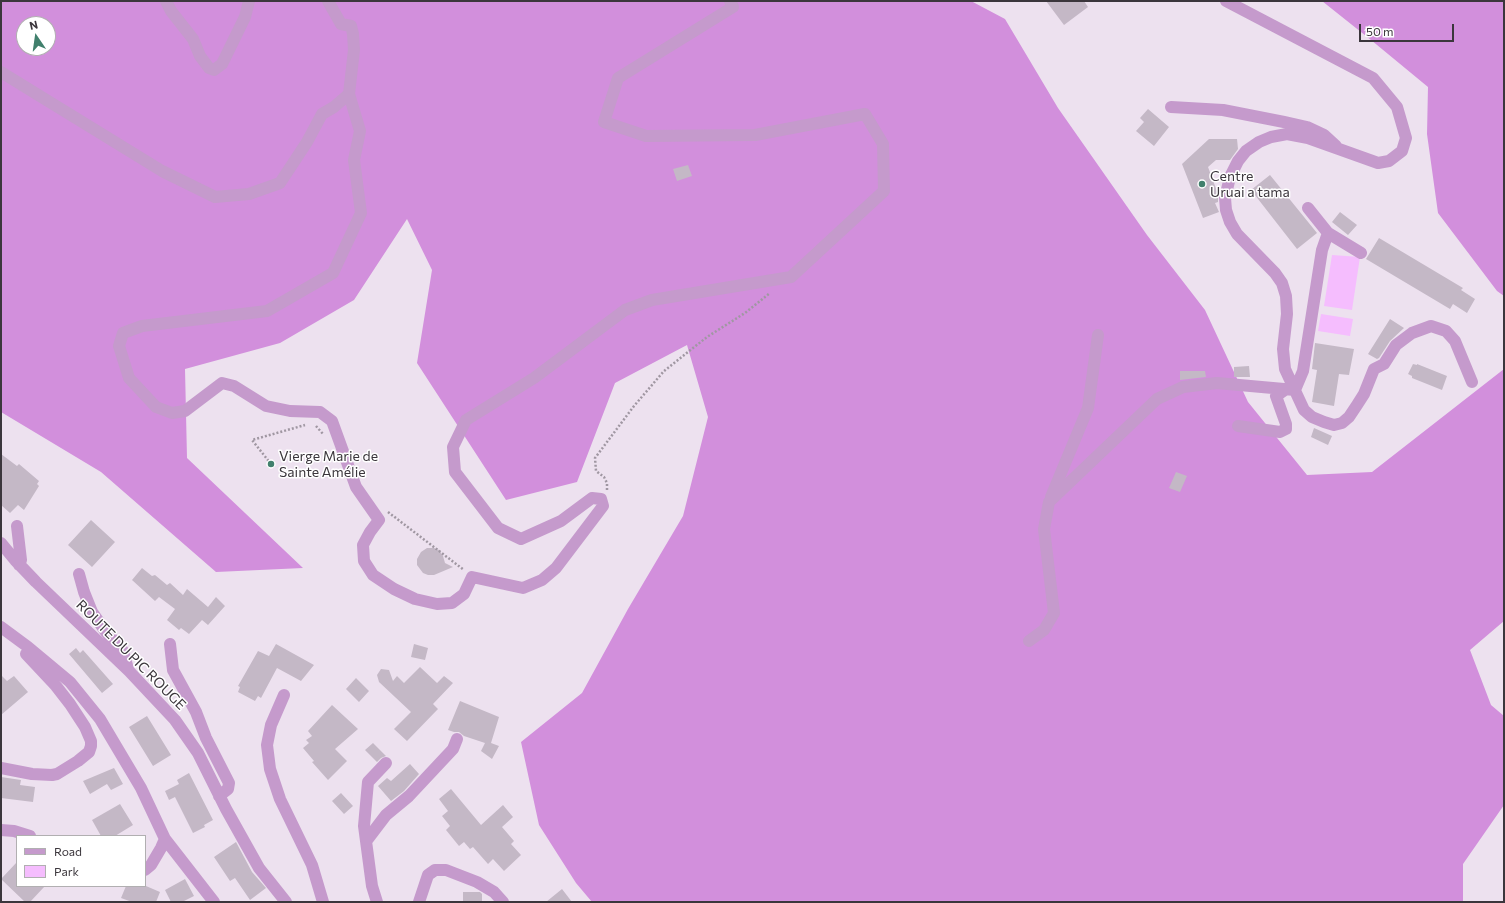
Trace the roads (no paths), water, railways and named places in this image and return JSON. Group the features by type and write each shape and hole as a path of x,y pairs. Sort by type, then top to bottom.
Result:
{"street":[{"path":"166,1 171,11 192,39 200,56 209,68 214,70 222,64 245,17 249,1"},
{"path":"328,1 341,24 351,26 353,34 354,50 349,94 360,131 354,160 361,213 333,273 266,311 142,326 123,332 119,346 129,378 156,407 172,413 185,411 222,383 234,386 266,406 290,412 320,412 332,421 356,487 378,520 363,545 364,561 373,576 394,589 415,599 437,604 452,603 464,594 472,576 523,588 542,580 556,568 603,506 601,499 592,498 561,521 521,539 498,528 455,472 453,447 466,420 534,378 625,310 652,300 791,278 884,191 883,144 865,114 755,135 646,136 604,122 618,78 733,7 730,1"},
{"path":"1226,1 1374,78 1397,107 1406,138 1402,151 1389,161 1378,164 1308,138 1287,134 1271,137 1259,142 1246,151 1238,161 1230,177 1225,198 1226,210 1230,222 1237,234 1275,273 1282,283 1286,302 1283,349 1285,369 1291,389 1304,410 1312,417 1334,425 1342,423 1349,417 1364,394 1374,369 1384,364 1396,345 1412,333 1431,326 1446,331 1455,341 1472,382"},
{"path":"1,72 162,171 215,197 249,194 280,183 307,142 322,114 334,107 349,94"},
{"path":"1171,107 1222,110 1258,116 1306,128 1324,135 1341,151"},
{"path":"1308,208 1328,233 1361,253"},
{"path":"1238,426 1280,432 1286,430 1286,424 1276,396 1291,389 1303,370 1322,250 1328,233"},
{"path":"1029,641 1044,630 1054,613 1044,529 1050,502 1088,408 1098,335"},
{"path":"1050,502 1157,399 1183,387 1217,383 1291,389"},
{"path":"16,526 21,560 19,565"},
{"name":"ROUTE DU PIC ROUGE","path":"1,543 19,565 129,671 164,707 187,736 198,753 219,796 260,868 286,902"},
{"path":"79,574 92,612 106,632 123,651 129,671"},
{"path":"1,627 56,686 85,727 91,741 89,752 78,762 57,774 32,774 1,768"},
{"path":"1,627 70,682 100,719 141,788 165,839 214,902"},
{"path":"170,644 173,670 196,712 206,738 229,783 228,789 219,796"},
{"path":"284,695 271,725 267,745 270,769 280,799 312,865 323,902"},
{"path":"367,840 386,815 409,796 453,749 457,739"},
{"path":"377,902 372,886 364,826 368,782 386,763"},
{"path":"1,830 14,831 27,835"},
{"path":"146,869 151,865 162,848 165,839"},
{"path":"418,902 428,875 435,870 446,870 477,882 494,892 503,902"}],"place":[{"name":"Centre Uruai a tama","path":"1202,184"},
{"name":"Vierge Marie de Sainte Amélie","path":"271,464"}]}
